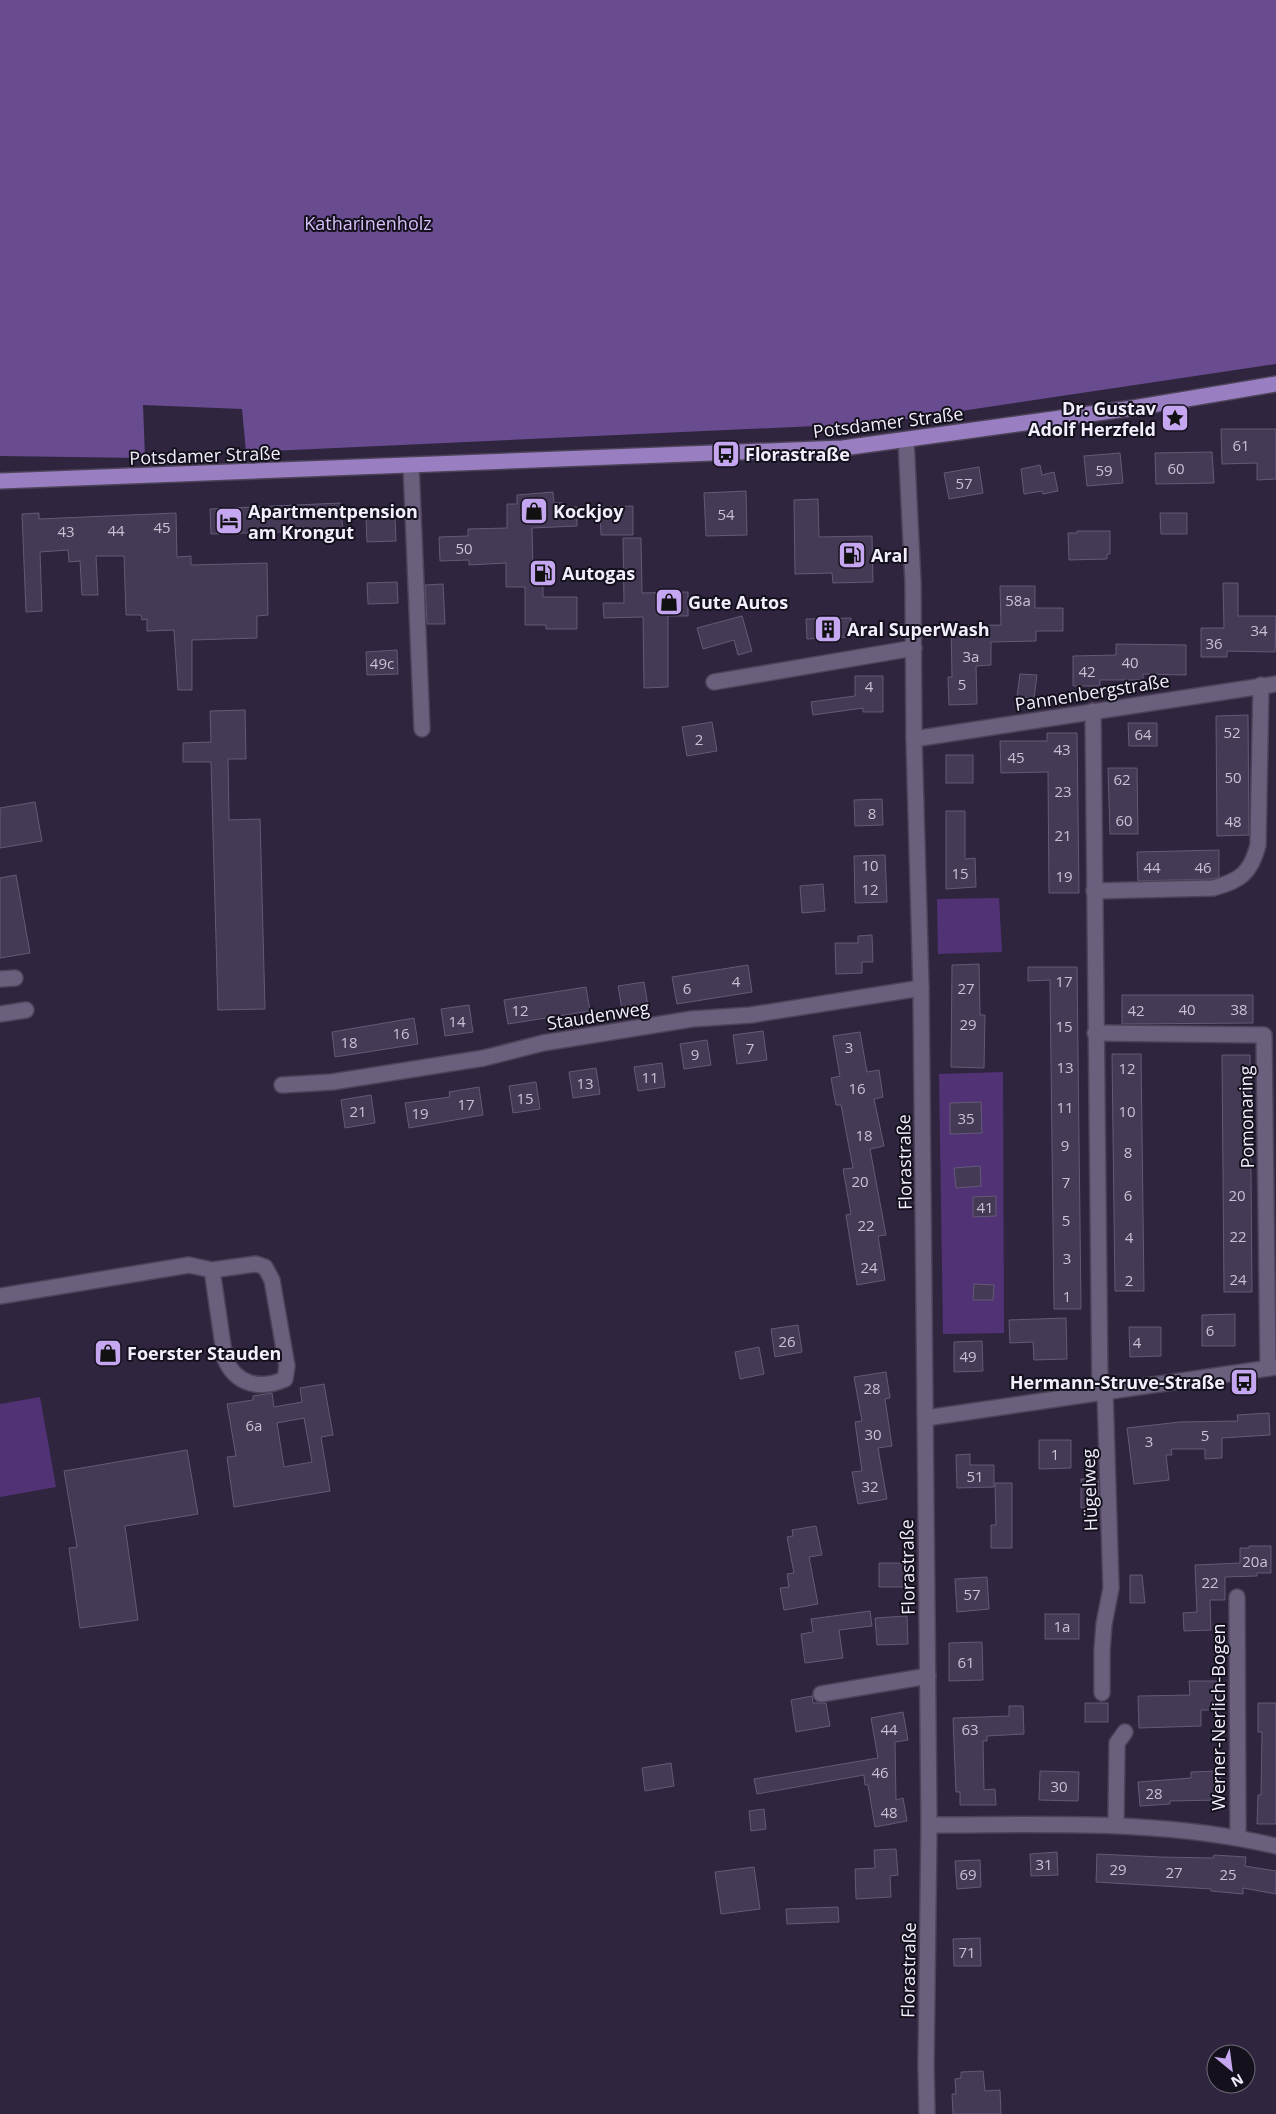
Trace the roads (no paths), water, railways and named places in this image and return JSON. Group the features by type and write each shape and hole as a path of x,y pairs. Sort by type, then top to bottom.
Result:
{"main road":[{"name":"Potsdamer Straße","path":"0,481 843,448 1133,408 1276,384"}],"street":[{"name":"Florastraße","path":"906,440 914,648 914,739 921,988 929,1825 927,2114"},
{"path":"411,465 422,729"},
{"path":"714,682 914,648"},
{"name":"Pannenbergstraße","path":"914,739 1276,684"},
{"path":"1094,891 1212,888 1231,884 1245,874 1254,861 1258,845 1260,686"},
{"path":"1093,711 1095,1033 1103,1392"},
{"name":"Staudenweg","path":"282,1085 332,1082 474,1059 543,1043 692,1018 751,1015 921,988"},
{"path":"0,1014 26,1010"},
{"name":"Pomonaring","path":"1095,1033 1264,1035 1272,1367"},
{"path":"0,1296 189,1265 212,1270 256,1264 265,1267 272,1280 287,1366 285,1379 276,1383 249,1383 239,1379 228,1367 225,1359 212,1270"},
{"path":"926,1418 1272,1367"},
{"name":"Hügelweg","path":"1102,1692 1104,1624 1111,1588 1103,1392"},
{"name":"Werner-Nerlich-Bogen","path":"1237,1597 1238,1837"},
{"path":"821,1694 928,1676"},
{"path":"1116,1824 1117,1743 1126,1732"},
{"name":"Werner-Nerlich-Bogen","path":"929,1825 1116,1824 1238,1837 1276,1846"}],"place":[{"name":"Dr. Gustav Adolf Herzfeld","path":"1175,418"},
{"name":"Florastraße","path":"726,454"},
{"name":"Kockjoy","path":"534,511"},
{"name":"Apartmentpension am Krongut","path":"229,521"},
{"name":"Aral","path":"852,555"},
{"name":"Autogas","path":"543,573"},
{"name":"Gute Autos","path":"669,602"},
{"name":"Aral SuperWash","path":"828,629"},
{"name":"Foerster Stauden","path":"108,1353"},
{"name":"Hermann-Struve-Straße","path":"1244,1382"}],"park label":[{"name":"Katharinenholz","path":"368,223"}]}
